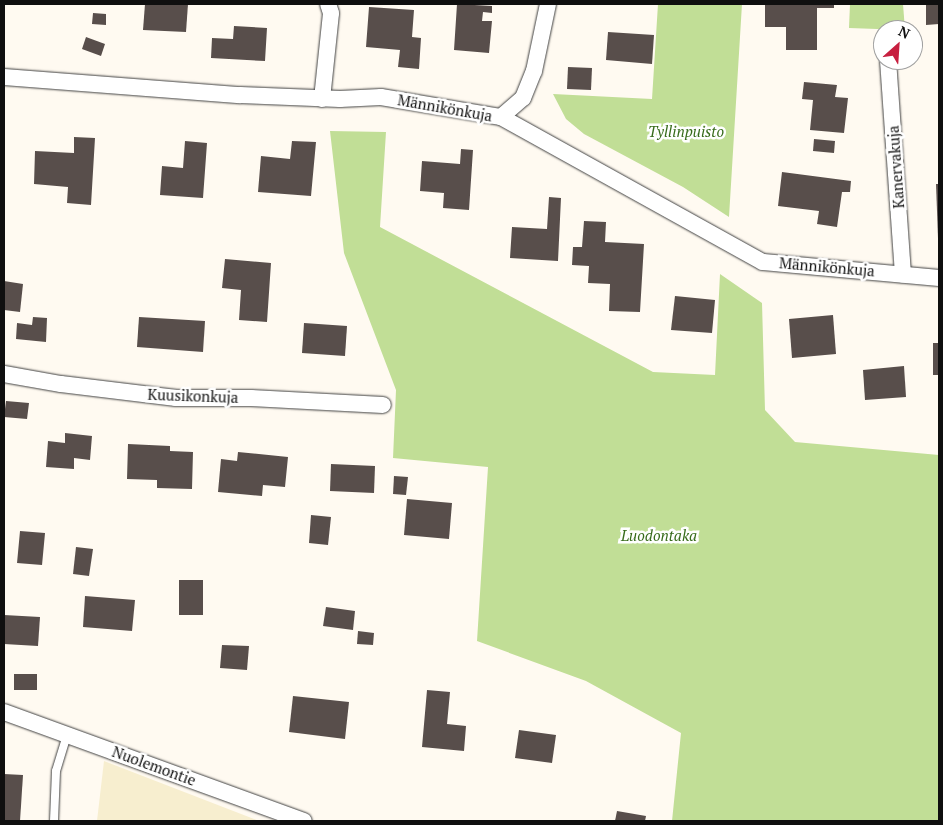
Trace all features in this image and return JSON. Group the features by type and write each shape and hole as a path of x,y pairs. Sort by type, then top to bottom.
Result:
{"street":[{"path":"322,99 331,13 328,4"},
{"path":"501,117 523,98 534,71 548,4"},
{"name":"Kanervakuja","path":"889,70 903,274"},
{"name":"Männikönkuja","path":"4,76 322,99 381,97 501,117 763,262 939,278"},
{"name":"Kuusikonkuja","path":"4,374 61,384 176,398 251,398 383,405"},
{"name":"Nuolemontie","path":"4,712 304,821"}],"lane":[{"path":"54,821 56,771 67,734"}],"shaded area":[{"path":"104,761 259,821 97,821"}],"green space":[{"name":"Tyllinpuisto","path":"658,4 742,4 729,217 683,187 584,134 566,119 553,94 652,99"},
{"path":"850,4 903,4 904,20 873,20 873,29 849,28"},
{"name":"Luodontaka","path":"330,131 386,132 380,227 653,372 715,375 720,274 762,303 765,410 795,442 939,455 939,821 672,821 681,733 586,681 477,641 488,467 393,458 396,390 344,253"}],"building":[{"path":"145,4 188,4 186,32 143,30"},
{"path":"457,4 492,6 492,13 483,12 482,21 492,21 489,53 454,50"},
{"path":"765,4 834,4 834,8 817,8 817,50 786,50 786,27 765,27"},
{"path":"926,4 939,4 939,24 926,25"},
{"path":"369,7 414,10 412,37 421,38 419,69 398,67 400,50 366,47"},
{"path":"93,13 106,14 106,25 92,24"},
{"path":"234,26 267,28 265,61 211,58 212,38 233,39"},
{"path":"608,32 654,35 652,64 606,60"},
{"path":"86,37 105,44 101,56 82,49"},
{"path":"568,67 592,68 591,90 567,89"},
{"path":"804,82 837,85 835,97 848,98 844,133 810,130 813,100 802,99"},
{"path":"74,137 95,138 91,205 67,203 68,187 34,184 35,151 74,153"},
{"path":"814,139 835,141 834,153 813,151"},
{"path":"185,141 207,143 203,198 160,195 162,166 183,168"},
{"path":"292,141 316,142 311,196 258,192 261,156 290,159"},
{"path":"461,149 473,150 469,210 443,208 444,193 420,191 422,161 460,164"},
{"path":"782,172 851,181 850,192 842,192 837,227 817,224 819,211 778,206"},
{"path":"936,184 939,184 939,238 938,238"},
{"path":"549,197 561,198 558,261 510,258 512,227 547,229"},
{"path":"584,221 606,222 605,242 644,244 640,312 609,311 610,284 588,283 589,266 572,265 573,247 582,247"},
{"path":"225,259 271,263 267,322 239,320 241,290 222,288"},
{"path":"4,281 23,284 20,312 4,310"},
{"path":"675,296 715,300 712,333 671,330"},
{"path":"833,315 836,354 792,358 789,319"},
{"path":"33,317 47,318 46,342 16,339 17,323 32,325"},
{"path":"139,317 205,321 203,352 137,347"},
{"path":"304,323 347,326 345,356 302,353"},
{"path":"933,343 939,343 939,375 933,375"},
{"path":"904,366 906,397 865,400 863,370"},
{"path":"6,401 29,403 27,419 4,417"},
{"path":"65,433 92,436 90,460 74,458 74,469 46,467 48,441 65,443"},
{"path":"128,444 170,446 170,451 193,452 192,489 157,488 157,480 127,479"},
{"path":"238,452 288,457 285,487 263,485 262,496 218,492 221,459 237,461"},
{"path":"331,464 375,466 374,493 330,491"},
{"path":"394,476 408,477 406,495 393,494"},
{"path":"407,499 452,503 449,539 404,535"},
{"path":"311,515 331,517 328,545 309,543"},
{"path":"20,531 45,533 42,565 17,563"},
{"path":"76,547 93,549 89,576 73,574"},
{"path":"179,580 203,580 203,615 179,615"},
{"path":"85,596 135,600 132,631 83,627"},
{"path":"326,607 355,611 353,630 323,626"},
{"path":"4,615 40,617 38,646 4,644"},
{"path":"358,631 374,633 373,645 357,644"},
{"path":"222,645 249,646 247,670 220,668"},
{"path":"14,674 37,674 37,690 14,690"},
{"path":"427,690 450,692 447,724 466,726 464,751 422,747"},
{"path":"293,696 349,702 345,739 289,732"},
{"path":"519,730 556,735 552,763 515,758"},
{"path":"4,774 23,775 20,821 4,821"},
{"path":"617,811 646,816 645,821 615,821"}]}
